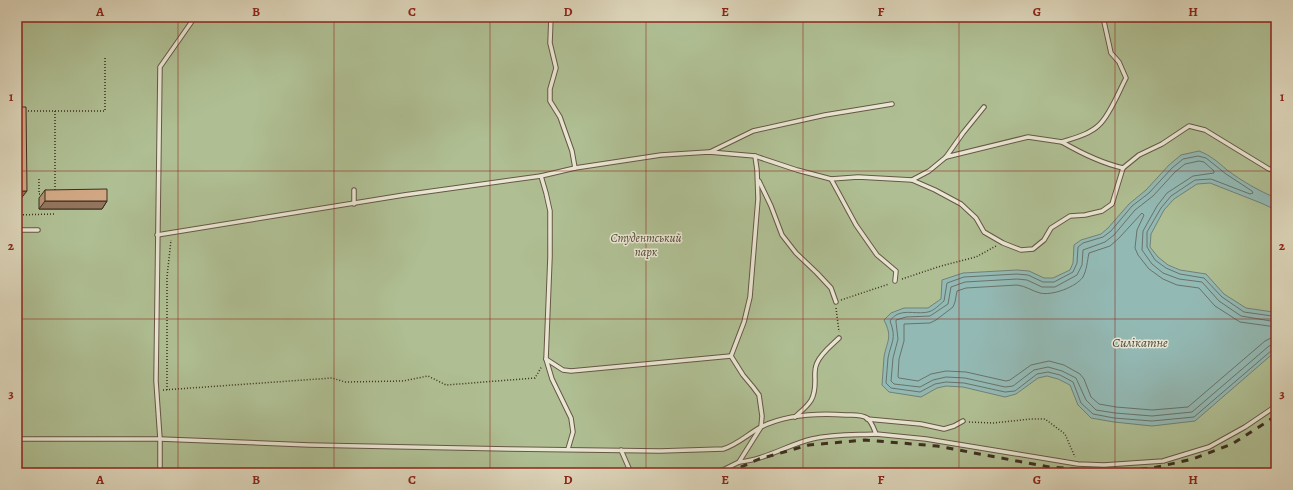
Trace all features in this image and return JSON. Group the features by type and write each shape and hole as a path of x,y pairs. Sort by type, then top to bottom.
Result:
{"lane":[{"path":"160,473 160,439 157,390 157,235 160,67 195,17"},
{"path":"551,17 550,43 556,68 550,89 550,101 560,117 572,151 575,168"},
{"path":"1062,142 1083,135 1099,125 1113,104 1126,78 1119,62 1111,53 1103,17"},
{"path":"708,152 753,131 892,104"},
{"path":"912,180 929,170 946,157 962,133 984,107"},
{"path":"157,235 172,234 404,196 541,176 575,168 661,155 708,152 754,156 830,179 858,177 912,180 961,204 976,218 984,232 1003,243 1021,250 1033,249 1044,240 1051,228 1070,216 1085,215 1102,211 1112,204 1124,168 1139,155 1162,144 1189,126 1205,130 1269,169 1276,171"},
{"path":"946,157 1028,137 1062,142 1108,165 1124,168"},
{"path":"731,356 744,322 750,296 758,199 754,156"},
{"path":"541,176 550,212 550,258 546,359 552,379 571,418 573,432 568,450"},
{"path":"757,178 771,206 782,235 796,253 831,288 836,302"},
{"path":"830,179 856,225 877,255 896,271 895,281"},
{"path":"354,190 354,204"},
{"path":"17,230 38,230"},
{"path":"794,417 807,406 814,396 814,372 821,355 839,338"},
{"path":"546,359 563,370 571,371 731,356"},
{"path":"731,356 743,375 759,395 762,416 761,427 739,462"},
{"path":"717,473 739,462 751,461 812,438 876,434 926,439 1078,464 1104,465 1163,461 1209,447 1245,427 1276,406"},
{"path":"17,439 160,439 568,450 723,449 730,447 761,427 779,420 804,415 836,414 861,416 921,424 944,429 963,421"},
{"path":"867,418 872,424 876,434"},
{"path":"621,450 631,473"}],"path":[{"path":"25,111 105,111 105,58"},
{"path":"55,111 55,194"},
{"path":"39,179 39,194 44,194"},
{"path":"17,215 55,214"},
{"path":"167,390 167,277 172,234"},
{"path":"839,338 836,302 940,266 976,257 1003,243"},
{"path":"157,390 332,378 345,382 403,381 428,376 446,385 535,378 546,359"},
{"path":"963,421 992,423 1045,419 1065,434 1078,464"}],"green space":[{"name":"Студентський парк","path":"17,17 1276,17 1276,473 17,473"}],"water":[{"name":"Силікатне","path":"1199,151 1245,182 1276,198 1276,210 1210,183 1197,184 1174,199 1164,210 1151,234 1150,247 1158,257 1168,265 1180,270 1206,274 1224,294 1246,308 1273,312 1276,311 1276,351 1195,421 1152,426 1091,418 1078,405 1070,385 1058,379 1047,376 1038,378 1016,394 1005,397 963,387 946,386 937,388 921,397 889,392 882,385 884,357 889,335 884,320 891,313 904,308 928,308 941,299 942,280 963,273 1017,270 1029,271 1044,278 1053,278 1070,270 1073,263 1074,245 1081,240 1101,234 1129,204 1146,190 1169,165 1181,155"}],"building":[{"path":"17,107 26,107 27,191 17,191"},
{"path":"107,189 107,201 45,201 45,190"}],"railway":[{"path":"728,473 759,459 809,445 865,440 937,446 1049,467 1115,472 1153,468 1193,459 1232,444 1276,416"}]}
